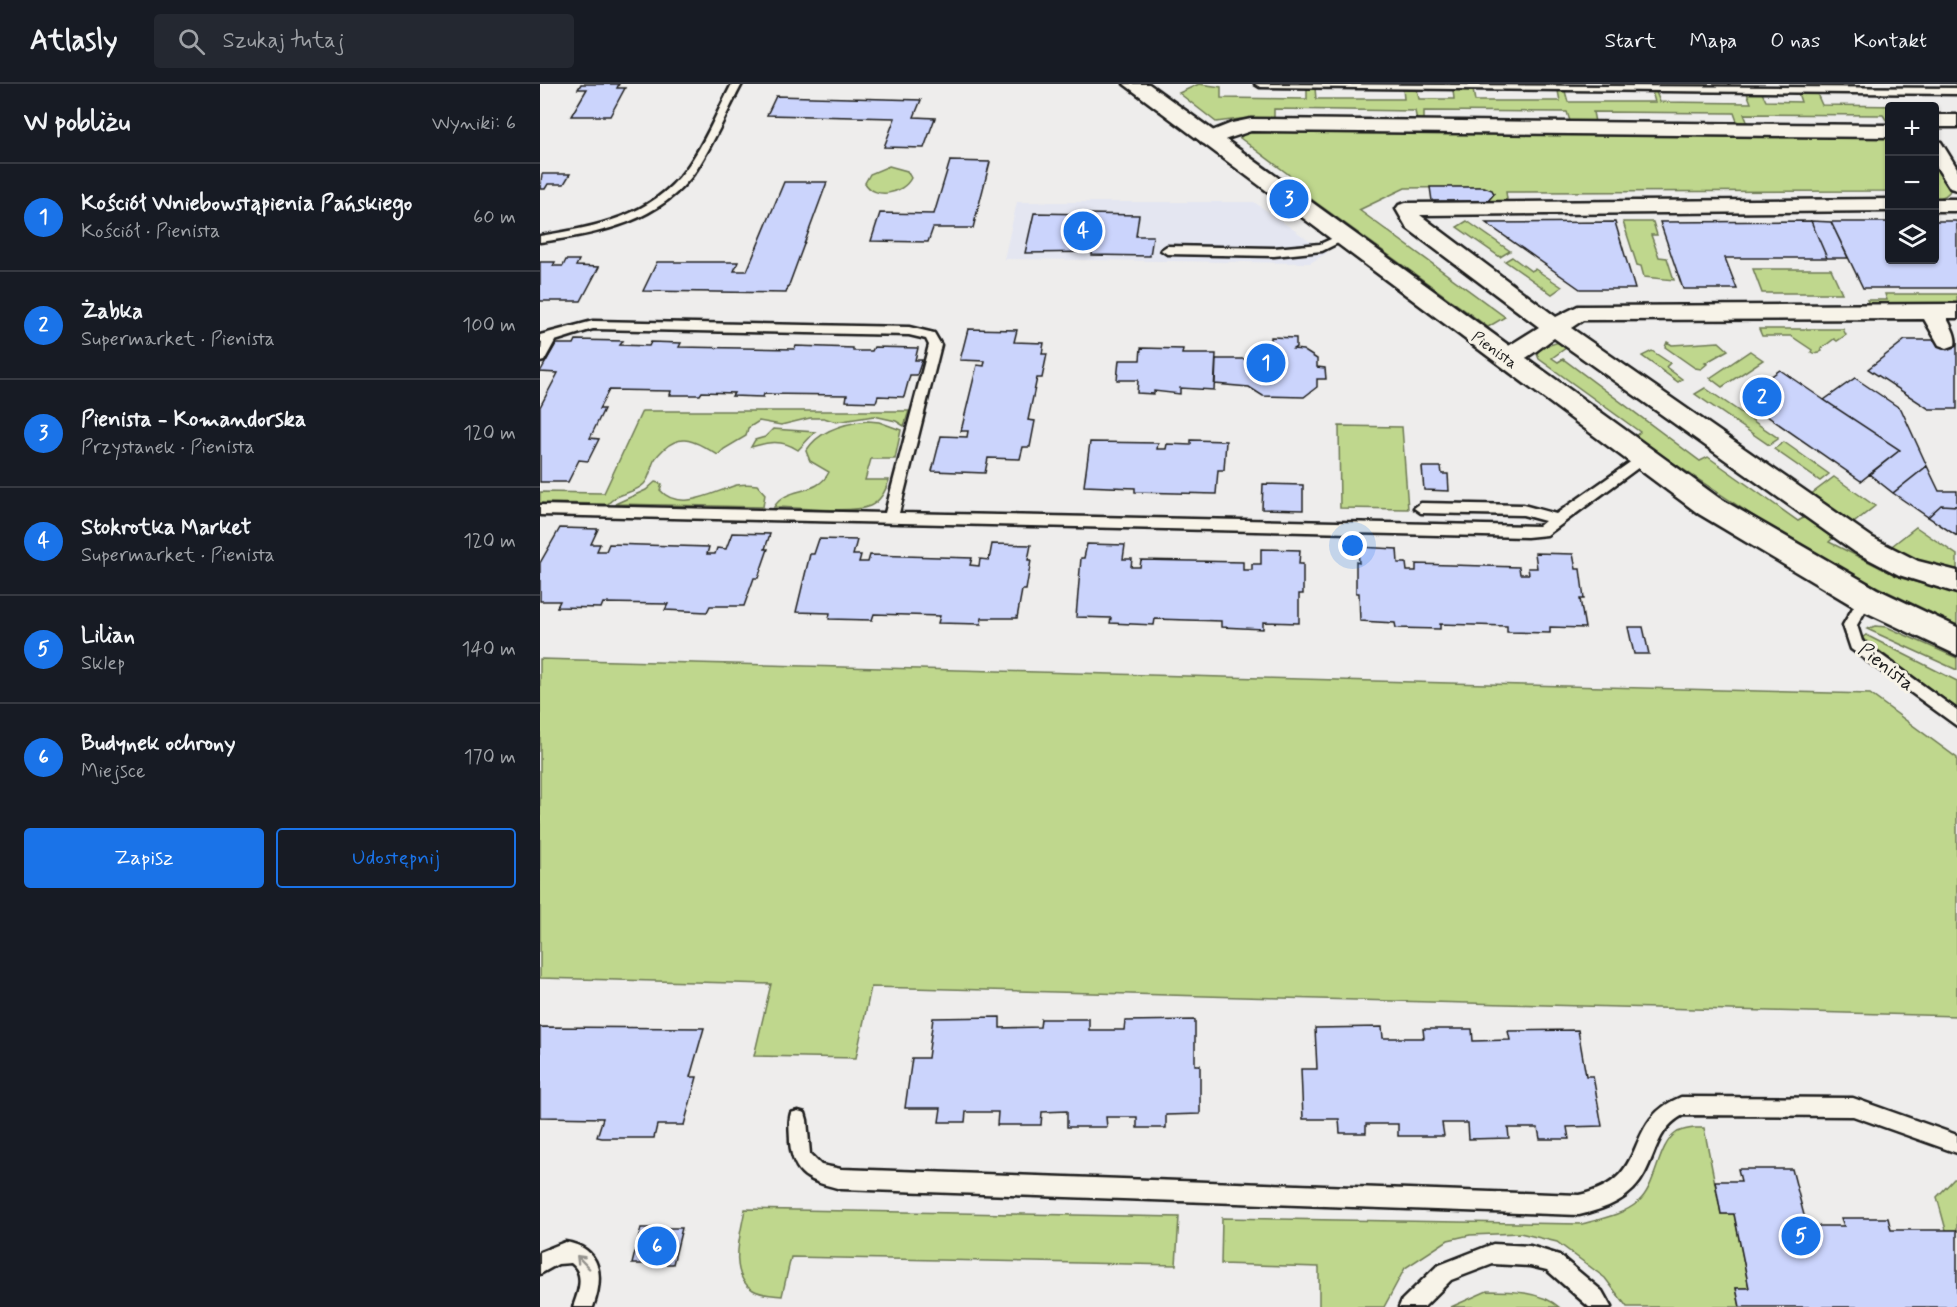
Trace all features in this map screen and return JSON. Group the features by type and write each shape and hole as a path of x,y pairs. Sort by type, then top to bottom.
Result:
{"street":[{"name":"Pienista","path":"1135,84 1709,506 1866,598 1957,642"},
{"path":"1939,121 1957,121"},
{"path":"1209,139 1239,127 1251,125 1885,131"},
{"path":"1939,153 1957,184"},
{"path":"1406,209 1414,195 1431,195"},
{"path":"1406,209 1885,205"},
{"path":"1939,205 1957,205"},
{"path":"1406,209 1414,223 1554,327 1864,545 1892,562 1916,572 1957,582"},
{"path":"1507,357 1571,315 1587,312 1957,311"},
{"path":"1932,312 1947,340"}],"lane":[{"path":"540,239 611,225 639,216 666,197 690,173 737,84"},
{"path":"1260,84 1957,91"},
{"path":"1167,250 1274,252 1322,247 1342,237"},
{"path":"540,358 545,338 593,325 909,331 930,336 935,345 891,518"},
{"path":"540,510 1527,532 1542,531 1555,519 1644,459"},
{"path":"1421,508 1523,510 1555,519"},
{"name":"Pienista","path":"1866,598 1850,625 1856,645 1957,719"},
{"path":"798,1120 801,1158 816,1173 841,1179 1579,1205 1602,1201 1632,1177 1654,1126 1666,1113 1681,1106 1853,1107 1957,1144"},
{"path":"543,1256 560,1253 575,1254 585,1260 590,1269 591,1282 589,1295 583,1307"},
{"path":"1409,1307 1444,1273 1493,1254 1514,1254 1552,1262 1595,1298 1601,1307"}],"shaded area":[{"path":"1017,202 1254,202 1327,253 1310,263 1004,259"}],"green space":[{"path":"1199,84 1221,87 1221,98 1307,99 1307,88 1315,88 1316,99 1404,99 1403,89 1417,89 1419,99 1454,99 1453,90 1473,90 1475,101 1560,101 1558,91 1565,91 1568,102 1655,102 1652,92 1656,92 1660,102 1751,103 1747,93 1762,93 1766,101 1801,102 1798,93 1817,94 1822,105 1885,106 1885,118 1883,115 1744,114 1748,124 1738,124 1734,113 1593,112 1595,122 1570,121 1567,112 1424,111 1424,121 1417,121 1415,111 1274,109 1274,119 1248,118 1216,122 1179,93"},
{"path":"1251,131 1885,135 1885,191 1506,192 1507,199 1501,202 1487,202 1494,194 1492,190 1484,187 1405,188 1359,210 1505,317 1488,327 1307,196 1288,174 1240,138"},
{"path":"889,166 907,171 911,178 907,184 896,191 875,192 865,183 870,174"},
{"path":"1939,170 1951,189 1939,198"},
{"path":"1467,221 1510,251 1500,257 1457,227"},
{"path":"1623,222 1653,222 1657,235 1651,235 1659,257 1667,258 1674,280 1644,277 1641,266 1637,265"},
{"path":"1512,257 1531,271 1535,269 1562,287 1552,294 1505,261"},
{"path":"1753,269 1831,269 1842,293 1762,293"},
{"path":"1885,294 1957,294 1957,304 1869,304 1867,300 1887,300"},
{"path":"1759,329 1843,329 1846,335 1837,341 1834,339 1821,349 1822,351 1815,354 1791,336 1762,336"},
{"path":"1559,342 1570,345 1552,358 1558,362 1563,359 1700,461 1708,457 1798,521 1807,516 1835,536 1829,542 1901,578 1957,593 1957,625 1859,578 1785,537 1634,437 1640,432 1539,359 1537,354 1540,348"},
{"path":"1667,342 1672,345 1719,342 1728,350 1705,363 1707,364 1701,369 1695,368 1665,347"},
{"path":"1652,351 1670,363 1666,367 1682,379 1678,382 1642,356"},
{"path":"1750,351 1763,360 1722,387 1710,378"},
{"path":"1705,388 1778,439 1769,445 1695,394"},
{"path":"642,411 909,411 904,426 896,421 874,416 836,422 824,418 810,418 781,425 759,421 748,428 746,436 718,455 691,441 678,441 656,457 644,484 636,490 616,497 608,504 540,503 540,492 604,493"},
{"path":"868,421 879,422 901,430 895,459 871,459 865,480 889,480 885,491 877,501 870,506 850,510 774,507 786,496 817,485 829,472 810,461 806,451 811,444 834,429"},
{"path":"1339,426 1402,427 1408,509 1340,508"},
{"path":"773,429 815,432 798,450 775,442 751,447 755,440 765,437"},
{"path":"1784,442 1829,474 1820,481 1774,449"},
{"path":"1834,477 1875,506 1851,525 1810,495"},
{"path":"655,482 662,484 660,490 668,497 677,500 698,498 737,485 757,485 765,494 763,507 615,504 646,490"},
{"path":"1916,527 1957,555 1957,572 1916,563 1888,549"},
{"path":"1875,626 1887,627 1957,658 1957,670 1867,629"},
{"path":"1866,635 1957,681 1957,708 1862,638"},
{"path":"540,659 1870,694 1957,758 1957,1016 871,987 856,1058 754,1056 771,984 540,978"},
{"path":"1704,1128 1721,1214 1734,1214 1749,1288 1736,1288 1740,1307 1627,1307 1605,1278 1557,1242 1520,1233 1470,1235 1448,1240 1405,1268 1384,1307 1319,1307 1319,1267 1221,1264 1222,1218 1582,1224 1604,1218 1638,1202 1649,1186 1670,1139 1678,1132"},
{"path":"1954,1179 1957,1179 1957,1230 1946,1230 1937,1197"},
{"path":"745,1209 1179,1217 1176,1265 791,1257 782,1296 753,1290 740,1274 738,1252"},
{"path":"1487,1291 1534,1295 1559,1307 1451,1307"}],"building":[{"path":"581,84 619,84 617,88 625,88 610,116 571,116 587,89 578,89"},
{"path":"776,96 921,100 914,117 935,118 924,148 884,147 895,118 767,115"},
{"path":"950,161 990,162 973,228 933,228 928,242 871,241 880,213 934,214"},
{"path":"542,174 570,174 564,184 548,184 545,189 540,189"},
{"path":"784,182 827,182 786,293 643,291 657,262 738,262 734,271 747,271"},
{"path":"1430,187 1484,187 1492,190 1494,194 1487,202 1432,201"},
{"path":"1034,213 1139,215 1136,236 1153,236 1150,256 1092,255 1092,252 1025,253"},
{"path":"1811,221 1827,258 1725,258 1737,289 1683,289 1660,222"},
{"path":"1811,221 1831,222 1848,258 1827,258"},
{"path":"1939,221 1956,221 1957,288 1863,288 1831,222 1885,222 1885,264 1939,264"},
{"path":"1615,222 1635,289 1580,289 1486,223"},
{"path":"566,260 579,260 576,266 599,267 581,301 540,301 540,262 555,262 553,266 563,266"},
{"path":"968,329 1017,330 1014,342 1044,343 1042,354 1047,354 1042,378 1037,378 1028,420 1035,421 1030,447 1023,447 1020,459 988,458 985,473 932,471 941,436 967,437 968,431 961,431 977,365 984,366 985,361 960,360"},
{"path":"1271,337 1296,338 1296,347 1293,349 1303,350 1317,359 1317,367 1325,368 1326,379 1317,379 1317,387 1304,397 1263,396 1249,387 1215,384 1216,359 1249,359 1263,349 1273,349"},
{"path":"576,340 623,341 620,345 649,346 651,342 681,343 679,347 794,349 796,346 853,348 853,351 872,351 874,347 918,348 915,360 922,360 917,375 910,375 904,397 878,396 876,402 846,401 847,395 764,394 763,397 732,396 734,393 702,392 700,395 670,395 671,391 609,390 599,409 604,409 590,438 599,439 588,461 579,460 568,482 540,482 540,407 558,373 540,372 556,344 574,344"},
{"path":"1905,340 1957,340 1957,409 1929,409 1868,369"},
{"path":"1141,348 1183,349 1182,354 1216,354 1214,390 1180,388 1180,394 1154,391 1154,394 1137,393 1138,380 1117,380 1119,360 1140,360"},
{"path":"1780,370 1900,450 1861,481 1741,398"},
{"path":"1855,378 1901,409 1927,466 1893,493 1869,474 1900,450 1824,400"},
{"path":"1191,440 1226,441 1224,470 1218,470 1216,494 1135,492 1135,488 1084,486 1090,442 1158,443 1157,449 1166,449 1167,444 1191,445"},
{"path":"1927,466 1939,491 1957,491 1957,506 1941,505 1928,517 1893,493"},
{"path":"1422,467 1441,467 1442,474 1448,474 1449,491 1424,490"},
{"path":"1263,484 1303,485 1303,510 1262,509"},
{"path":"1941,505 1957,506 1957,536 1928,517"},
{"path":"560,528 598,529 591,544 600,544 597,551 606,551 609,544 709,547 707,554 715,554 717,548 726,549 732,533 770,534 765,549 768,549 758,578 754,578 744,606 710,606 707,612 665,610 668,604 603,603 601,608 557,607 560,601 540,601 540,563"},
{"path":"819,539 857,540 853,555 861,555 859,562 868,562 870,555 972,558 970,565 979,566 980,559 989,560 992,544 1031,545 1026,590 1022,590 1017,618 982,618 981,624 938,623 940,616 874,614 872,620 829,619 830,613 796,612 810,554 814,554"},
{"path":"1087,544 1125,545 1123,559 1132,559 1131,567 1140,567 1141,560 1243,562 1243,570 1252,570 1252,564 1261,564 1261,549 1300,550 1299,564 1303,564 1303,594 1299,594 1299,623 1263,622 1263,629 1221,627 1221,621 1155,619 1154,625 1110,623 1111,618 1076,617 1081,558 1084,558"},
{"path":"1358,547 1397,549 1398,563 1406,563 1407,571 1416,571 1416,564 1519,567 1520,574 1529,574 1528,568 1537,568 1535,553 1573,554 1576,569 1580,569 1584,599 1580,599 1585,628 1550,627 1550,633 1507,632 1507,626 1440,624 1440,629 1396,628 1395,623 1360,621 1359,593 1356,593"},
{"path":"1628,627 1643,627 1649,654 1634,654"},
{"path":"1000,1017 1000,1028 1040,1027 1041,1019 1089,1019 1089,1030 1124,1030 1125,1021 1195,1020 1195,1065 1200,1065 1200,1114 1166,1115 1166,1128 1137,1128 1137,1117 1106,1117 1107,1127 1067,1127 1067,1111 1042,1112 1041,1125 997,1125 998,1112 966,1112 965,1122 939,1122 941,1108 905,1108 912,1058 928,1058 933,1018"},
{"path":"540,1027 704,1028 690,1077 697,1077 684,1125 657,1125 654,1138 602,1138 597,1137 603,1118 540,1117"},
{"path":"1382,1027 1383,1038 1424,1038 1423,1029 1472,1029 1473,1041 1510,1040 1508,1031 1578,1030 1586,1076 1593,1076 1602,1126 1567,1127 1569,1139 1540,1139 1538,1128 1508,1128 1509,1138 1469,1139 1468,1123 1442,1123 1444,1136 1398,1136 1398,1124 1366,1124 1366,1133 1340,1133 1339,1119 1303,1119 1301,1069 1317,1069 1315,1028"},
{"path":"1738,1169 1792,1169 1806,1223 1813,1226 1844,1226 1841,1218 1888,1218 1891,1230 1957,1230 1957,1307 1740,1307 1736,1288 1749,1288 1734,1214 1721,1214 1715,1181 1741,1181"},
{"path":"641,1228 682,1228 673,1264 632,1264"}],"place":[{"name":"Pienista - Komandorska","path":"1289,199"},
{"name":"Stokrotka Market","path":"1083,231"},
{"name":"Kościół Wniebowstąpienia Pańskiego","path":"1266,363"},
{"name":"Żabka","path":"1762,397"},
{"name":"Lilian","path":"1801,1236"},
{"name":"Budynek ochrony","path":"657,1246"}]}
